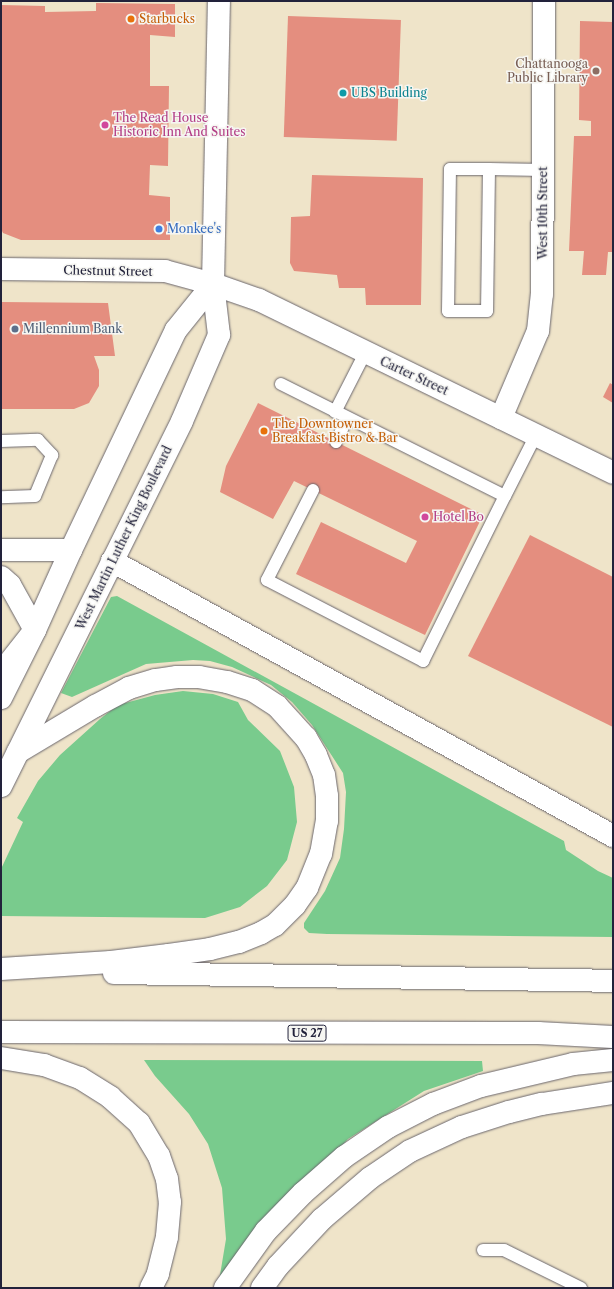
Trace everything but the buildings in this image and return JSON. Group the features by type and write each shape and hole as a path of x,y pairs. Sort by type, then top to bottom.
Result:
{"main road":[{"name":"West Martin Luther King Boulevard","path":"1,786 182,421 218,335 213,284 219,1"},
{"name":"West 10th Street","path":"501,418 538,331 542,286 544,1"},
{"name":"Chestnut Street","path":"1,269 164,271 213,284"},
{"name":"Carter Street","path":"213,284 259,300 364,353 613,473"},
{"path":"1,698 35,630 71,550 176,330 213,284"},
{"path":"1,550 71,550"},
{"path":"112,561 613,836"},
{"path":"1,577 10,585 35,630"},
{"path":"1,673 35,630"},
{"path":"1,970 111,962 169,955 232,944 261,933 275,925 295,905 307,888 320,854 327,821 327,796 324,775 316,755 306,738 277,706 252,690 227,682 199,677 177,677 156,680 129,688 95,706 18,752"},
{"path":"1,970 613,980"},
{"name":"US 27","path":"1,1032 538,1033 613,1037"},
{"path":"1,1058 44,1065 80,1078 110,1097 139,1123 159,1156 167,1179 170,1202 168,1237 158,1274 152,1288"},
{"path":"225,1288 266,1231 303,1193 344,1157 388,1127 433,1104 481,1086 573,1064 613,1060"},
{"path":"262,1288 302,1238 343,1200 370,1178 410,1151 462,1127 509,1112 542,1104 613,1093"},
{"path":"275,1288 303,1248 343,1200"}],"lane":[{"path":"489,169 487,311 448,311 450,169 489,169 543,170"},
{"path":"335,412 364,353"},
{"path":"281,384 505,496"},
{"path":"336,442 347,418"},
{"path":"313,490 267,580 423,661 536,435"},
{"path":"1,441 38,440 52,455 35,496 1,497"},
{"path":"483,1250 504,1250 581,1288"}],"green space":[{"path":"117,596 564,841 566,850 598,871 613,878 613,937 309,933 304,928 304,923 325,891 340,858 344,829 346,792 343,773 312,725 292,702 271,685 232,667 210,661 193,660 146,664 72,697 61,693 111,597"},
{"path":"183,691 213,694 238,702 248,720 280,751 294,787 297,822 287,860 267,886 240,907 205,918 1,916 1,869 23,822 17,818 38,781 60,755 118,705 155,695"},
{"path":"144,1060 482,1061 483,1071 424,1091 348,1139 219,1281 226,1239 222,1188 208,1144 189,1114 155,1076"}],"place":[{"name":"Starbucks","path":"131,19"},
{"name":"Chattanooga Public Library","path":"596,71"},
{"name":"UBS Building","path":"343,93"},
{"name":"The Read House Historic Inn And Suites","path":"105,125"},
{"name":"Monkee's","path":"159,229"},
{"name":"Millennium Bank","path":"15,329"},
{"name":"The Downtowner Breakfast Bistro & Bar","path":"264,431"},
{"name":"Hotel Bo","path":"425,517"}]}
